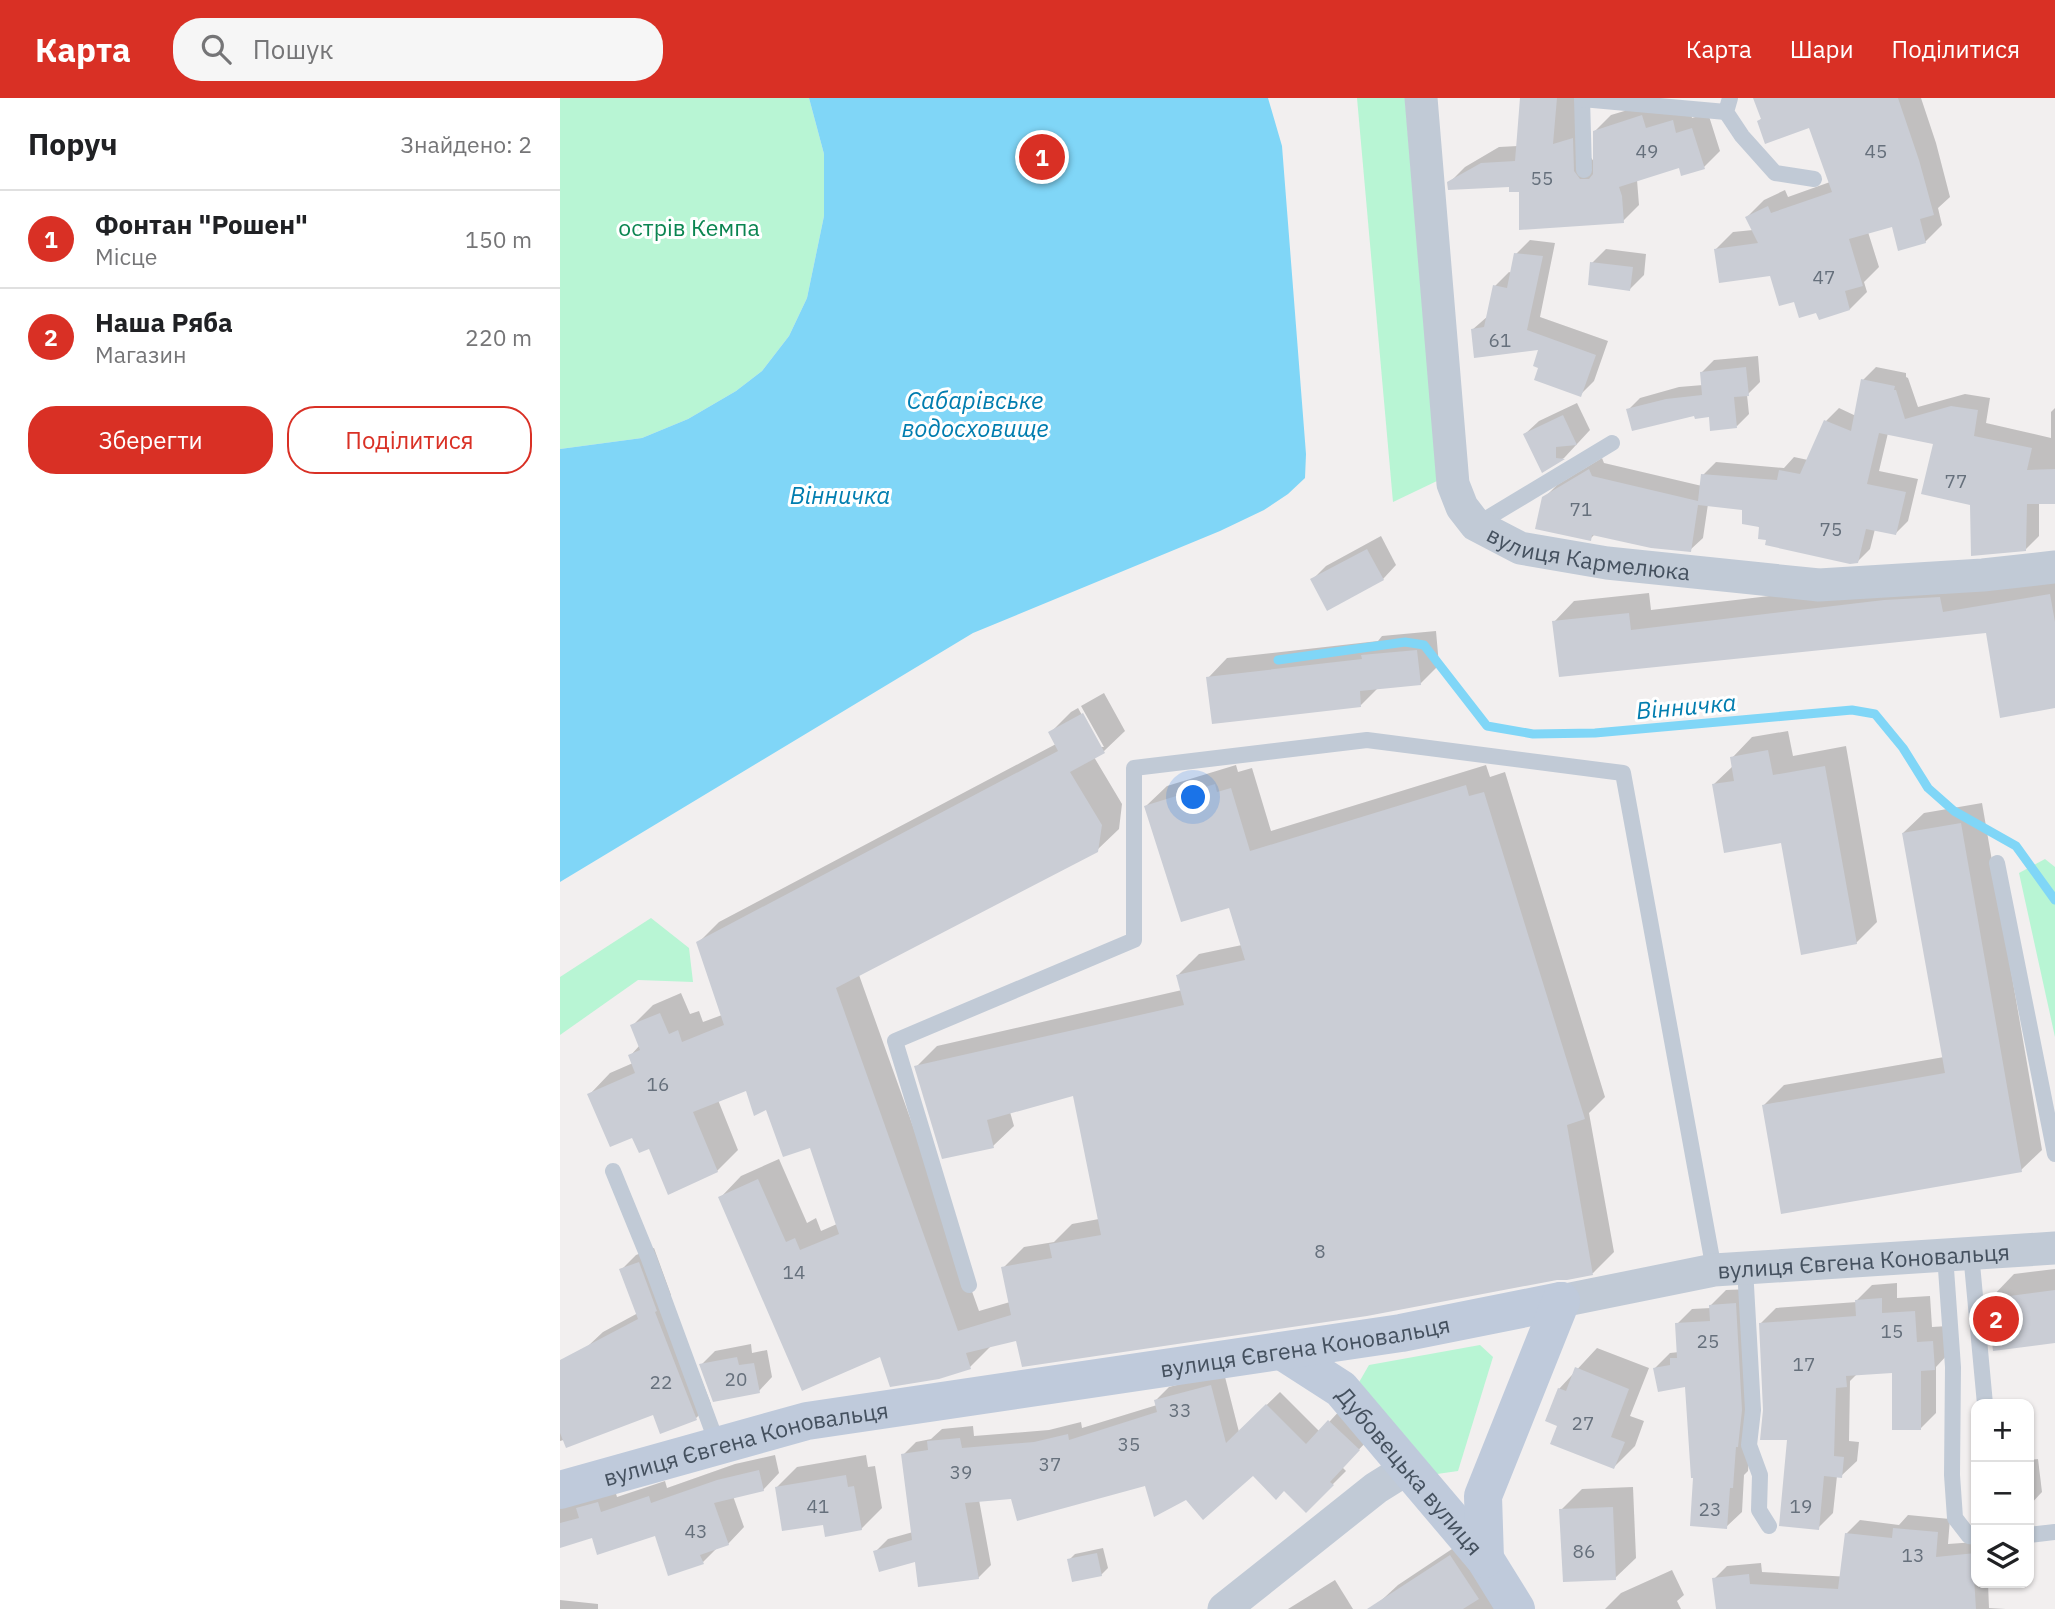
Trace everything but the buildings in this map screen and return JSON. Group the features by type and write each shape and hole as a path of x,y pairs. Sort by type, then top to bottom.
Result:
{"street":[{"name":"вулиця Кармелюка","path":"1421,98 1453,484 1462,507 1476,525 1520,548 1594,561 1819,585 1983,575 2055,566"},
{"name":"вулиця Євгена Коновальця","path":"560,1490 807,1421 1401,1334 1729,1269 2055,1248"},
{"path":"1485,1559 1483,1496 1561,1301"},
{"name":"Дубовецька вулиця","path":"1282,1351 1341,1389 1485,1559 1516,1609"},
{"path":"1224,1609 1376,1488 1408,1468"}],"lane":[{"path":"1584,170 1582,98 1728,105 1742,136 1775,173 1814,179"},
{"path":"1476,525 1612,443"},
{"path":"969,1285 895,1041 1134,940 1134,768 1367,740 1623,773 1729,1269 1753,1410 1749,1445 1760,1475 1759,1510 1769,1527"},
{"path":"1997,863 2055,1154"},
{"path":"613,1171 649,1259 718,1446"},
{"path":"1958,1254 1985,1399"},
{"path":"1958,1254 1952,1475 1955,1518 1971,1536"},
{"path":"2034,1534 2055,1532"}],"green space":[{"name":"острів Кемпа","path":"560,98 809,98 824,154 824,216 807,298 789,336 762,371 736,391 688,419 642,438 560,449"},
{"path":"1357,98 1405,98 1437,481 1393,502"},
{"path":"2045,859 2055,867 2055,1037 2019,873"},
{"path":"651,918 689,948 693,982 638,980 560,1035 560,977"},
{"path":"1480,1345 1493,1357 1458,1471 1430,1475 1358,1384 1369,1365"}],"water":[{"name":"Сабарівське водосховище","path":"809,98 1268,98 1282,146 1306,454 1305,478 1288,494 1264,510 1220,531 973,633 560,882 560,449 642,438 688,419 736,391 762,371 789,336 807,298 824,216 824,154"}],"waterway":[{"name":"Вінничка","path":"1278,660 1405,642 1424,645 1487,726 1533,734 1595,733 1852,710 1875,714 1903,748 1928,788 1954,811 2016,846 2055,900"}],"place":[{"name":"Фонтан \"Рошен\"","path":"1042,157"},
{"name":"Наша Ряба","path":"1996,1319"}]}
